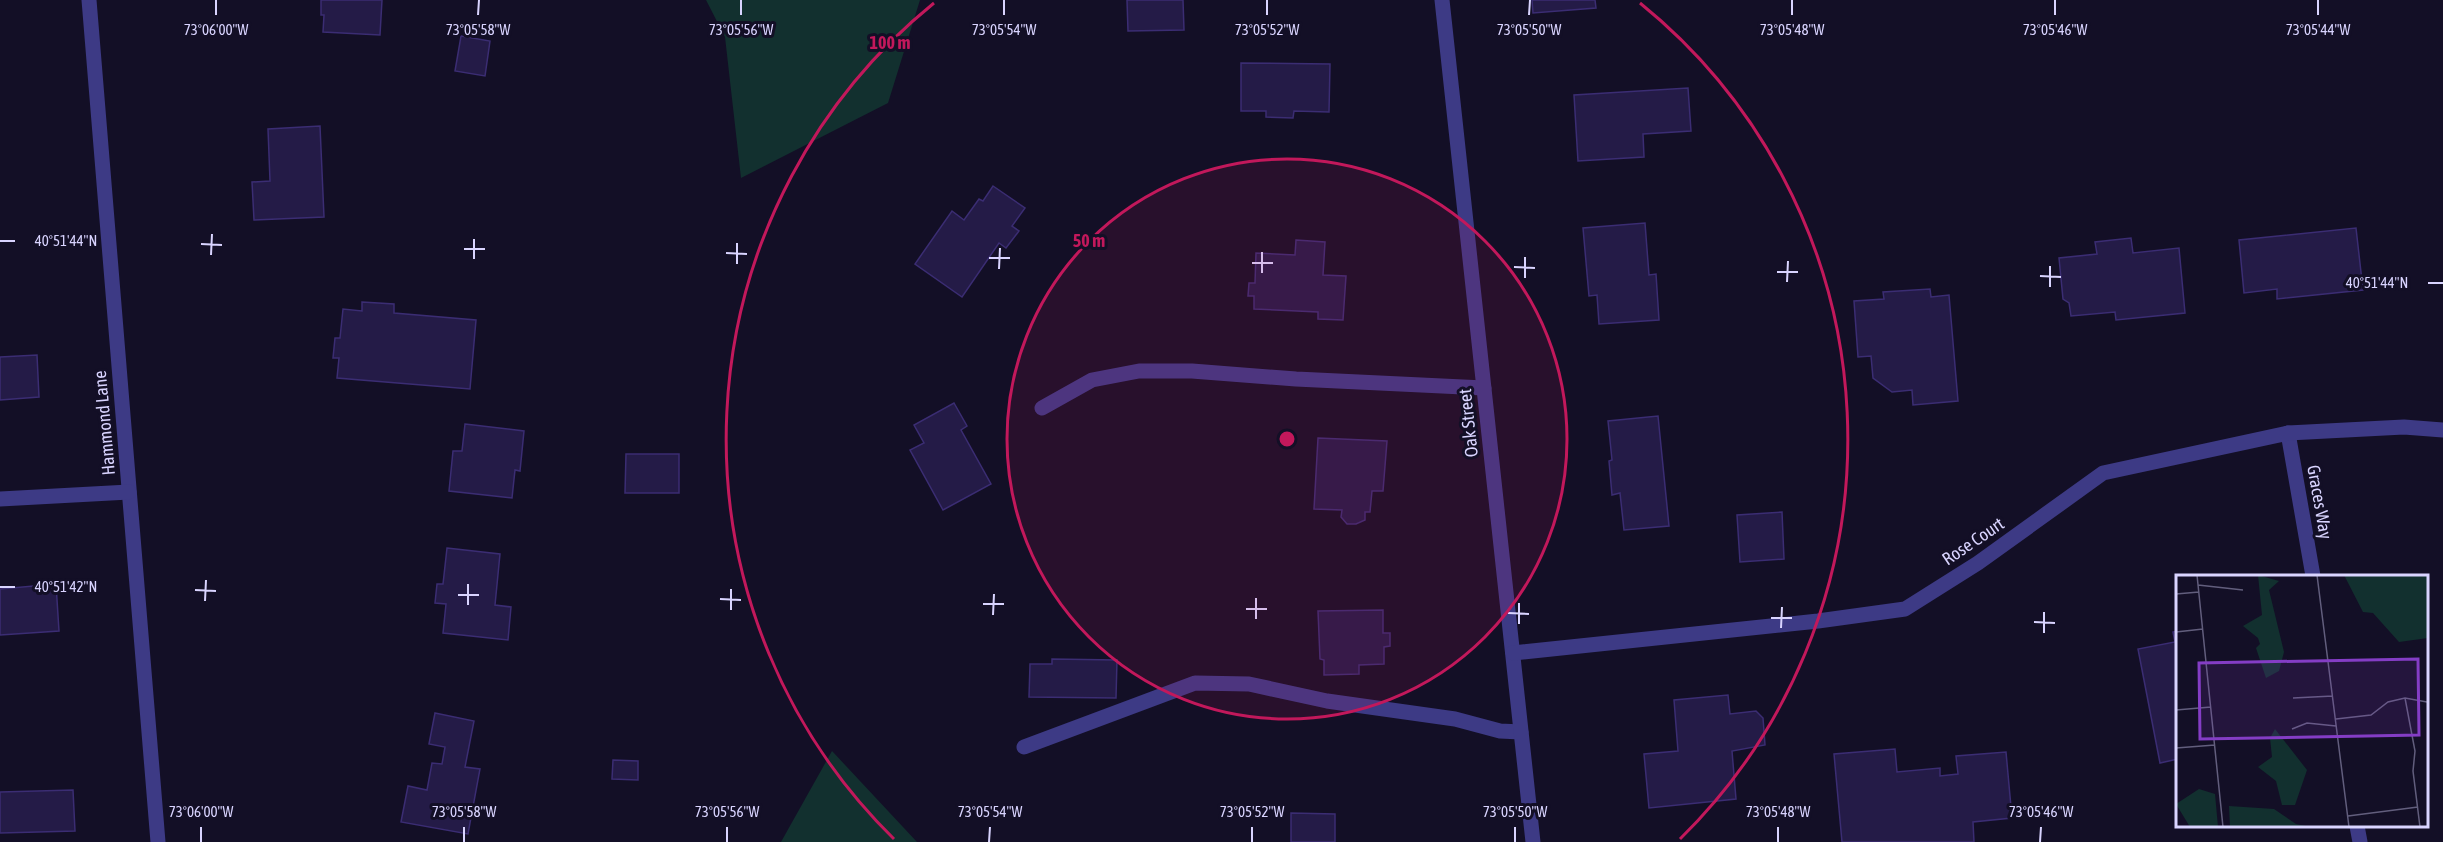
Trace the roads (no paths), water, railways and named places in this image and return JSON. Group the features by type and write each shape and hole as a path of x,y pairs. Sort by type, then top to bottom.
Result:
{"street":[{"name":"Hammond Lane","path":"89,0 158,842"},
{"name":"Oak Street","path":"1442,0 1533,842"},
{"path":"1042,408 1092,380 1139,371 1192,371 1296,379 1484,388"},
{"name":"Rose Court","path":"1513,653 1818,621 1905,609 1978,563 2103,473 2288,434 2404,427 2443,430"},
{"name":"Graces Way","path":"2288,434 2313,575"},
{"path":"0,499 129,492"},
{"path":"1024,747 1195,683 1249,684 1327,701 1455,719 1500,730 1521,732"},
{"path":"2357,827 2360,842"}]}
